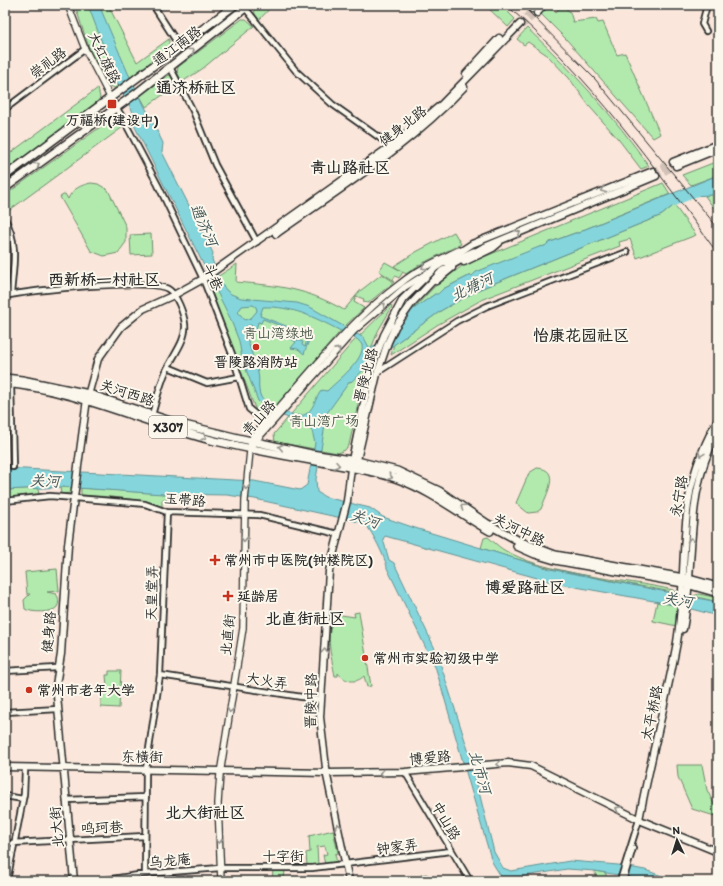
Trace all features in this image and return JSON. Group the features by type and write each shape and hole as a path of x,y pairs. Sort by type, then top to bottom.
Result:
{"main road":[{"name":"通江南路","path":"111,99 132,81 180,48 235,5"},
{"path":"535,9 544,5"},
{"name":"通江南路","path":"117,108 248,7"},
{"name":"健身北路","path":"521,25 437,115 394,149 224,267 391,146 435,110 521,25"},
{"path":"435,110 499,38"},
{"path":"5,176 111,99"},
{"path":"5,188 117,108"},
{"path":"718,144 675,164 718,149"},
{"name":"晋陵北路","path":"654,174 482,248 442,271 412,303 395,327 377,374 363,435 354,463 371,369 384,335 403,299 434,268 472,244 654,174"},
{"path":"363,435 370,423 385,355 401,322 414,304 434,282 453,268 493,248 504,238"},
{"path":"76,496 90,397 98,359 121,327 143,309 175,297 204,281 224,267"},
{"name":"关河西路","path":"5,378 22,380 90,397 252,444 321,459"},
{"name":"关河西路","path":"8,384 90,397 214,441 252,444"},
{"name":"永宁路","path":"686,584 684,542 689,497 703,448 718,419"},
{"name":"永宁路","path":"686,584 695,499 705,462 712,442 718,432"},
{"name":"关河中路","path":"321,459 354,463 406,483 436,497 470,520 535,554 555,560 686,584 718,587"},
{"name":"晋陵中路","path":"349,881 327,775 320,717 329,571 347,501 354,463"},
{"name":"健身路","path":"66,769 56,685 57,668 61,654 66,567 76,496"},
{"name":"健身路","path":"66,769 60,686 65,650 68,578 76,496"},
{"name":"关河中路","path":"686,584 718,593"},
{"name":"太平桥路","path":"640,821 684,610 686,584"},
{"name":"博爱路","path":"220,772 327,775 405,772 508,763 531,766 640,821 718,852"},
{"path":"5,769 66,769"},
{"path":"5,769 25,771 66,769"},
{"name":"东横街","path":"66,769 220,772"},
{"name":"北大街","path":"66,769 77,881"},
{"name":"北大街","path":"72,840 74,881"}],"street":[{"name":"大红旗路","path":"68,5 85,49 111,99"},
{"path":"153,5 180,48"},
{"path":"706,5 702,24 706,31"},
{"path":"248,7 296,71 332,104 391,146"},
{"name":"崇礼路","path":"5,109 85,49"},
{"path":"170,67 193,111 215,165 257,242"},
{"name":"斗巷","path":"111,99 158,185 204,281 232,354 249,408 266,423"},
{"path":"5,219 12,231 14,241 11,294"},
{"name":"青山路","path":"346,335 348,328 401,282 432,263 472,244"},
{"name":"青山路","path":"252,444 253,436 281,409 346,335 354,331 405,287 434,268 482,248"},
{"path":"382,370 457,321 487,306 627,252"},
{"path":"5,296 11,294 81,287 146,283 161,285 170,290 175,297 185,323 185,334 168,366 152,415"},
{"path":"168,366 207,383 239,377"},
{"path":"8,384 12,467"},
{"name":"青山路","path":"252,444 274,416"},
{"name":"北直街","path":"221,881 218,803 220,772 243,628 245,500 252,444"},
{"name":"玉带路","path":"5,501 50,496 76,496 145,504 167,512 259,515 338,534"},
{"name":"天皇堂弄","path":"145,874 146,770 160,675 167,512"},
{"path":"5,671 57,668"},
{"path":"160,675 234,687"},
{"name":"大火弄","path":"234,687 321,700"},
{"path":"5,712 58,709"},
{"path":"6,881 12,844 23,799 25,771"},
{"name":"中山路","path":"405,772 470,881"},
{"path":"5,796 23,799"},
{"path":"68,800 146,797"},
{"path":"622,879 640,821"},
{"name":"鸣珂巷","path":"12,844 145,836"},
{"name":"钟家弄","path":"346,864 451,851"},
{"name":"十字街","path":"220,868 312,868 346,864"},
{"name":"乌龙庵","path":"99,881 145,874 220,868"}],"green space":[{"path":"75,5 108,5 137,62 169,39 169,49 117,88 112,87 104,78 93,58"},
{"path":"257,5 273,5 259,20 254,11"},
{"path":"485,5 501,5 515,19 508,27"},
{"path":"562,5 570,12 573,22 596,19 598,23 603,22 617,55 625,53 660,134 653,138 566,39 541,14 548,7 556,12"},
{"path":"242,19 246,19 254,26 202,69 182,82 177,72 178,67"},
{"path":"527,28 592,94 622,129 649,166 641,169 619,140 590,107 569,78 547,55 528,42 524,45 517,39"},
{"path":"169,75 172,76 178,84 146,107 140,96"},
{"path":"98,88 100,98 97,102 5,171 5,157"},
{"path":"116,117 119,118 123,127 7,212 5,195"},
{"path":"718,161 718,175 691,185 682,175"},
{"path":"91,183 98,184 108,190 126,227 126,242 118,253 104,256 91,251 60,197 65,194 68,199 77,188"},
{"path":"663,183 670,194 583,230 580,233 575,233 548,243 545,246 477,272 472,276 469,276 443,289 438,295 435,294 412,310 434,287 462,266"},
{"path":"718,193 718,210 716,211 705,196"},
{"path":"674,205 696,235 637,258 630,239 619,242 620,246 483,299 437,325 391,355 394,344 442,310 480,289 662,215"},
{"path":"454,232 461,244 419,265 406,274 394,266 416,252"},
{"path":"151,234 152,254 131,255 130,235"},
{"path":"385,262 403,272 399,278 395,276 393,280 379,271"},
{"name":"青山湾绿地","path":"237,264 236,282 292,289 317,297 344,310 360,291 382,274 394,282 368,303 363,302 364,299 356,296 354,302 364,308 344,327 265,418 256,411 208,283"},
{"name":"青山湾广场","path":"391,305 392,307 378,331 369,354 349,445 345,450 338,453 275,442 274,434 352,343"},
{"path":"537,468 545,469 549,473 551,478 549,490 541,509 537,512 528,513 516,503 529,473"},
{"path":"60,487 72,487 72,493 61,494"},
{"path":"38,488 39,495 5,499 5,490"},
{"path":"81,488 167,494 167,500 162,500 162,508 152,504 132,500 81,495"},
{"path":"488,537 507,552 546,567 481,548 484,538"},
{"path":"57,569 59,591 47,592 56,594 58,597 59,602 57,607 55,609 42,612 25,609 24,600 30,594 27,594 25,572"},
{"path":"575,573 653,586 673,590 677,593 602,579"},
{"path":"699,594 718,598 718,602 693,596"},
{"path":"657,602 679,606 677,626 653,621"},
{"path":"359,612 371,686 367,687 364,676 361,679 351,681 347,680 338,673 338,676 335,676 330,652 329,642 331,626 335,620 341,615 355,617 354,613"},
{"path":"109,671 121,671 119,708 101,707 101,687 107,687 106,675 109,675"},
{"path":"677,765 702,765 707,790 718,812 718,817 692,809 678,777"},
{"path":"333,830 338,853 335,854 337,863 325,865 323,855 327,854 325,846 317,847 318,865 307,866 306,853 310,852 309,836"},
{"path":"273,870 285,870 284,881 272,881"},
{"path":"595,871 606,873 606,881 596,881"},
{"path":"426,874 430,876 432,881 418,881 421,875"}],"water":[{"name":"关河","path":"88,5 99,5 128,73 163,143 162,152 213,253 212,259 219,280 226,290 241,298 297,303 310,307 364,338 370,349 406,320 412,310 435,294 438,294 443,289 469,276 472,276 476,272 545,246 548,243 575,233 580,233 583,230 718,175 718,193 714,195 685,196 662,215 480,289 442,310 375,359 351,382 350,381 327,413 316,479 317,492 325,497 370,508 383,517 415,528 550,569 718,602 718,616 676,605 559,584 385,536 383,539 389,560 394,563 437,653 470,756 494,852 503,868 511,871 570,861 618,865 645,870 676,881 652,881 595,871 567,869 502,878 492,862 436,669 387,568 378,544 364,523 255,499 227,495 163,494 63,487 5,490 5,468 254,481 300,490 307,485 315,443 312,431 303,423 269,411 258,401 242,359 239,341 230,318 132,121 133,112 118,85","holes":["253,305 256,307 257,311 251,318 245,320 238,312 242,306","263,307 284,308 302,313 352,336 362,345 362,351 355,364 327,391 322,390 310,410 304,415 287,413 268,404 261,397 257,367 247,338 247,326 251,325 255,333 259,335 259,332 256,330 258,322 261,323 263,319 291,330 287,338 290,339 294,329 260,316"]},
{"path":"291,338 303,342 302,345 305,347 307,339 309,340 304,354 298,349 291,348 296,342"}],"waterway":[{"name":"北塘河","path":"673,203 698,192"}],"tunnel":[{"path":"520,24 532,9"},
{"path":"522,26 537,13"},
{"path":"653,171 673,162"},
{"path":"656,176 676,166"}],"railway":[{"path":"506,5 537,32 566,61 620,123 718,254"},
{"path":"522,5 595,79 718,228"}],"place":[{"name":"万福桥(建设中)","path":"112,104"},
{"name":"晋陵路消防站","path":"256,347"},
{"name":"常州市中医院(钟楼院区)","path":"215,560"},
{"name":"延龄居","path":"228,596"},
{"name":"常州市实验初级中学","path":"365,658"},
{"name":"常州市老年大学","path":"29,690"}],"district":[{"name":"通济桥社区","path":"196,87"},
{"name":"青山路社区","path":"350,167"},
{"name":"西新桥一村社区","path":"104,279"},
{"name":"怡康花园社区","path":"581,335"},
{"name":"博爱路社区","path":"525,587"},
{"name":"北直街社区","path":"305,618"},
{"name":"北大街社区","path":"205,812"}],"water label":[{"name":"通济河","path":"204,225"},
{"name":"北市河","path":"480,772"}]}
